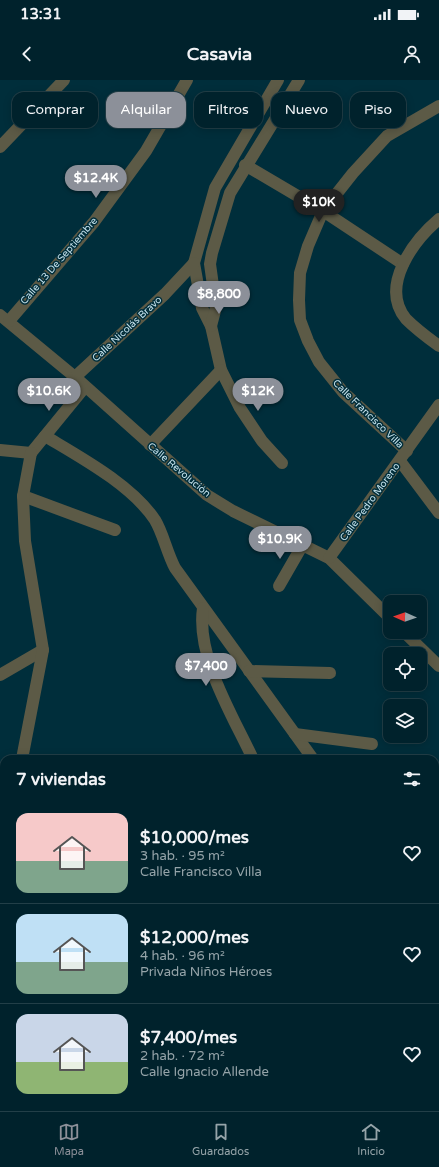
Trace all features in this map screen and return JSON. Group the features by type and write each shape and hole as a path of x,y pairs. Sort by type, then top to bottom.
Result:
{"street":[{"path":"0,147 64,80"},
{"name":"Calle 13 De Septiembre","path":"4,318 94,222 146,150 187,80"},
{"path":"278,80 215,188 194,263 202,308 211,326 221,370 240,408 262,441 282,462"},
{"path":"211,326 216,307 210,273 212,253 230,193 245,165 299,80"},
{"name":"Calle Francisco Villa","path":"439,106 387,136 353,173 322,211 308,246 300,273 299,300 300,320 308,341 319,362 338,386 403,456 439,513"},
{"path":"245,165 322,211 403,264"},
{"path":"439,219 423,233 403,264 396,285 396,297 406,318 439,346"},
{"name":"Calle Nicolás Bravo","path":"75,377 165,294 194,263"},
{"name":"Calle Revolución","path":"4,318 75,377 150,446 207,495 233,511 329,558 383,611"},
{"path":"150,446 221,370"},
{"path":"23,755 43,650 25,541 23,496 31,453 85,387"},
{"name":"Calle Pedro Moreno","path":"329,558 439,405"},
{"path":"46,436 107,474 136,499 154,519 167,553 175,568 310,755"},
{"path":"0,450 31,453"},
{"path":"23,496 115,530"},
{"path":"279,586 302,546"},
{"path":"204,608 201,623 208,664 251,755"},
{"path":"411,639 439,666"},
{"path":"0,675 43,650"},
{"path":"249,671 330,673"},
{"path":"295,734 372,744"}]}
